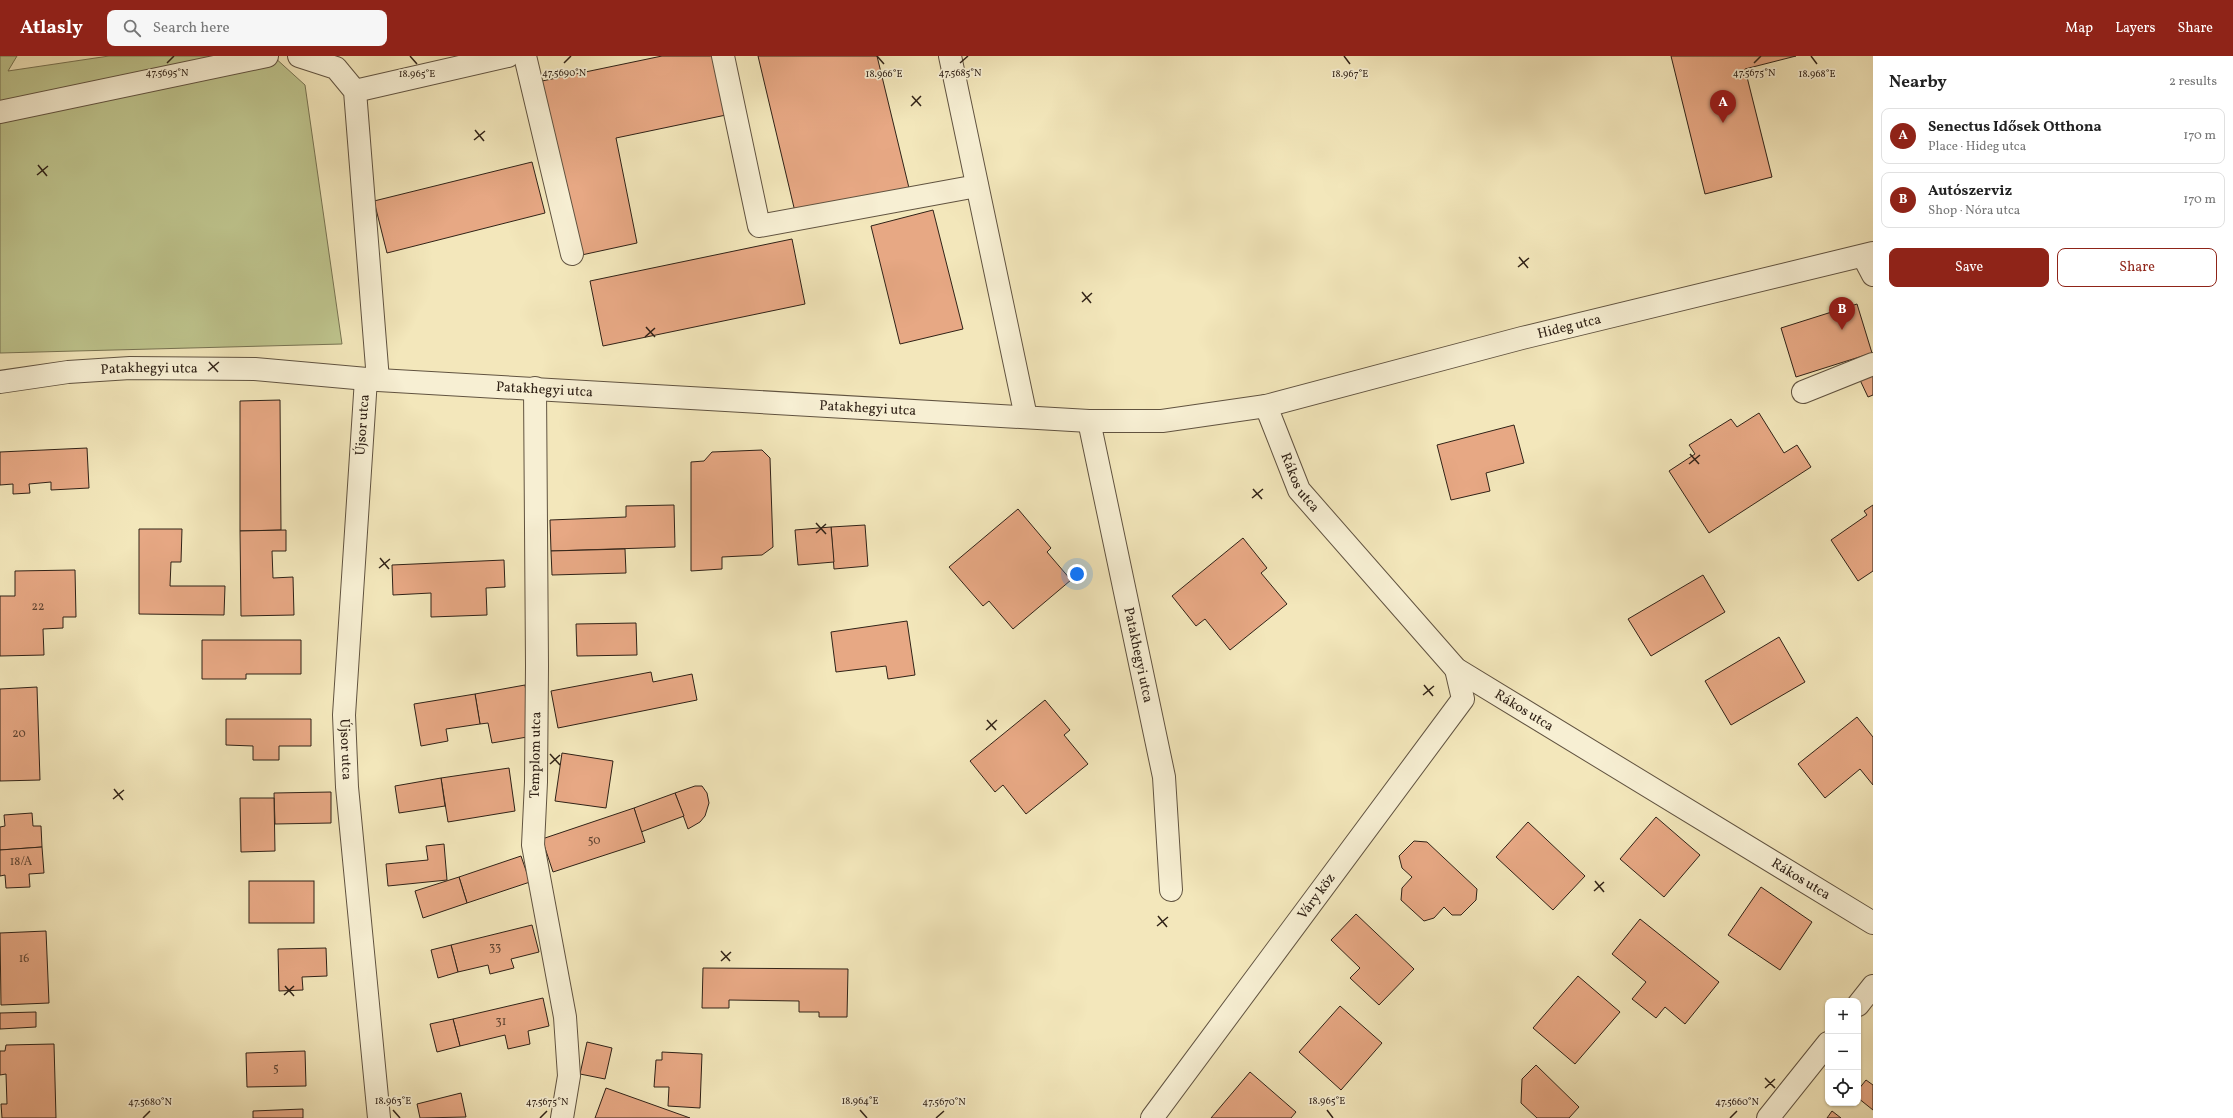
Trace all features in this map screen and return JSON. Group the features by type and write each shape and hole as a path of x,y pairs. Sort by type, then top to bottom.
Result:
{"street":[{"path":"0,112 267,56"},
{"path":"299,56 336,68 355,91 508,56"},
{"path":"525,56 572,254"},
{"path":"723,56 759,226 977,186"},
{"path":"950,56 1026,417"},
{"name":"Újsor utca","path":"355,91 372,379 344,715 347,786 379,1118"},
{"path":"1868,254 1873,275"},
{"name":"Hideg utca","path":"1266,406 1522,338 1868,254"},
{"path":"1803,392 1873,364"},
{"name":"Patakhegyi utca","path":"0,382 68,372 130,368 255,369 372,379 1089,421 1162,421 1266,406"},
{"name":"Templom utca","path":"535,388 537,697 536,782 533,845 565,1017 569,1076 562,1118"},
{"name":"Rákos utca","path":"1266,406 1299,490 1456,669 1873,923"},
{"name":"Patakhegyi utca","path":"1089,421 1164,777 1171,890"},
{"name":"Váry köz","path":"1152,1118 1463,699 1456,669"},
{"path":"1861,1001 1873,986"},
{"path":"1768,1118 1825,1047"}],"green space":[{"path":"0,56 17,56 8,71 109,56 273,56 305,85 342,344 0,353"}],"building":[{"path":"662,56 714,56 726,115 616,138 637,243 577,256 542,81"},
{"path":"758,56 877,56 909,188 796,216"},
{"path":"1671,56 1796,56 1745,69 1772,177 1705,194"},
{"path":"532,162 545,213 387,253 374,201"},
{"path":"933,210 963,329 900,344 871,226"},
{"path":"792,239 805,304 603,346 590,281"},
{"path":"1857,304 1872,353 1796,377 1781,328"},
{"path":"1873,374 1873,395 1868,397 1860,380"},
{"path":"280,400 281,530 240,531 240,401"},
{"path":"1759,413 1784,453 1797,445 1811,467 1709,533 1669,471 1695,454 1689,445 1731,419 1737,427"},
{"path":"1514,425 1524,463 1486,473 1490,491 1451,500 1437,445"},
{"path":"87,448 89,488 51,490 51,482 29,484 30,493 13,494 13,484 0,485 0,452"},
{"path":"762,450 770,458 773,547 762,555 722,557 722,569 691,571 691,462 704,461 712,452"},
{"path":"674,505 675,547 551,551 550,520 626,517 626,506"},
{"path":"1873,505 1873,571 1858,581 1831,540 1867,515 1864,511"},
{"path":"1018,509 1051,548 1047,552 1071,580 1013,629 989,601 983,606 949,567"},
{"path":"865,525 868,566 834,569 831,527"},
{"path":"831,527 834,562 798,565 795,530"},
{"path":"139,529 182,529 181,562 171,562 170,586 225,586 224,615 139,614"},
{"path":"286,530 286,551 272,551 273,578 293,577 294,615 241,616 240,531"},
{"path":"1243,538 1267,568 1261,573 1287,604 1230,650 1205,619 1196,626 1172,596"},
{"path":"625,549 626,573 552,575 551,551"},
{"path":"504,560 505,587 486,588 487,615 431,617 431,593 393,595 392,565"},
{"path":"75,570 76,617 63,617 63,628 43,629 44,655 0,656 0,596 15,596 15,571"},
{"path":"1703,575 1725,612 1651,656 1628,619"},
{"path":"907,621 915,675 888,679 886,666 836,672 831,632"},
{"path":"636,623 637,655 577,656 576,624"},
{"path":"1779,637 1805,682 1731,725 1705,681"},
{"path":"202,640 301,640 301,674 246,674 246,679 202,679"},
{"path":"651,672 653,682 692,674 697,700 558,728 551,691"},
{"path":"525,685 533,736 492,743 488,723 480,724 475,694"},
{"path":"37,687 40,780 0,781 0,689"},
{"path":"475,694 480,724 446,729 448,741 421,746 414,704"},
{"path":"1045,700 1070,730 1064,735 1088,764 1026,814 1003,785 995,792 970,761"},
{"path":"1857,717 1873,737 1873,785 1860,769 1825,798 1798,764"},
{"path":"226,719 311,719 311,746 279,746 279,760 253,760 253,746 226,745"},
{"path":"562,753 613,761 606,808 555,801"},
{"path":"509,768 515,811 448,822 441,778"},
{"path":"441,778 445,806 399,813 395,786"},
{"path":"695,786 702,786 707,793 709,803 705,816 700,822 688,829 675,793"},
{"path":"331,792 331,823 275,824 274,793"},
{"path":"675,793 684,816 641,832 634,808"},
{"path":"240,798 274,798 275,851 241,852"},
{"path":"634,808 645,842 553,872 542,839"},
{"path":"32,813 33,826 41,826 42,847 0,850 0,827 5,826 4,815"},
{"path":"1656,817 1700,855 1664,897 1620,859"},
{"path":"1528,822 1585,876 1553,910 1496,857"},
{"path":"1414,841 1427,842 1477,889 1476,900 1461,915 1452,915 1444,907 1434,918 1424,921 1401,900 1402,888 1412,877 1402,868 1399,856"},
{"path":"444,844 447,880 388,886 386,864 428,860 426,846"},
{"path":"42,847 44,873 29,874 30,887 6,888 5,875 0,876 0,850"},
{"path":"521,856 530,882 467,903 459,877"},
{"path":"459,877 467,903 423,918 415,891"},
{"path":"249,881 314,881 314,923 249,923"},
{"path":"1761,887 1812,922 1780,970 1728,935"},
{"path":"1356,914 1414,969 1379,1005 1350,978 1360,968 1331,940"},
{"path":"1640,919 1719,982 1685,1024 1665,1007 1656,1018 1632,999 1646,982 1612,954"},
{"path":"532,925 539,952 511,959 514,968 490,974 488,965 458,972 451,945"},
{"path":"46,931 49,1003 1,1005 0,933"},
{"path":"451,945 458,972 438,978 431,950"},
{"path":"326,948 327,976 302,977 303,990 279,991 278,949"},
{"path":"703,968 848,969 847,1017 819,1017 819,1012 799,1012 799,1001 729,1000 729,1008 702,1008"},
{"path":"1578,976 1620,1012 1575,1064 1533,1028"},
{"path":"543,998 549,1026 528,1031 530,1044 508,1049 505,1035 460,1046 453,1019"},
{"path":"1340,1006 1382,1043 1341,1090 1299,1052"},
{"path":"36,1012 36,1027 0,1029 0,1013"},
{"path":"453,1019 460,1046 437,1052 430,1024"},
{"path":"587,1042 612,1048 605,1079 580,1074"},
{"path":"54,1044 56,1118 2,1118 1,1104 7,1104 6,1074 0,1075 0,1051 5,1051 6,1045"},
{"path":"305,1051 306,1086 247,1087 246,1053"},
{"path":"662,1052 702,1054 700,1108 668,1106 669,1087 654,1087 656,1060 662,1060"},
{"path":"1536,1065 1579,1107 1569,1118 1537,1118 1521,1103 1522,1079"},
{"path":"1250,1072 1296,1112 1291,1118 1211,1118"},
{"path":"1866,1080 1873,1085 1873,1110 1861,1100 1861,1086"},
{"path":"606,1088 690,1118 595,1118"},
{"path":"461,1093 466,1117 420,1118 417,1104"},
{"path":"303,1109 303,1118 253,1118 253,1111"},
{"path":"1832,1111 1841,1118 1827,1118"}],"place":[{"name":"Senectus Idősek Otthona","path":"1723,123"},
{"name":"Autószerviz","path":"1842,330"}]}
